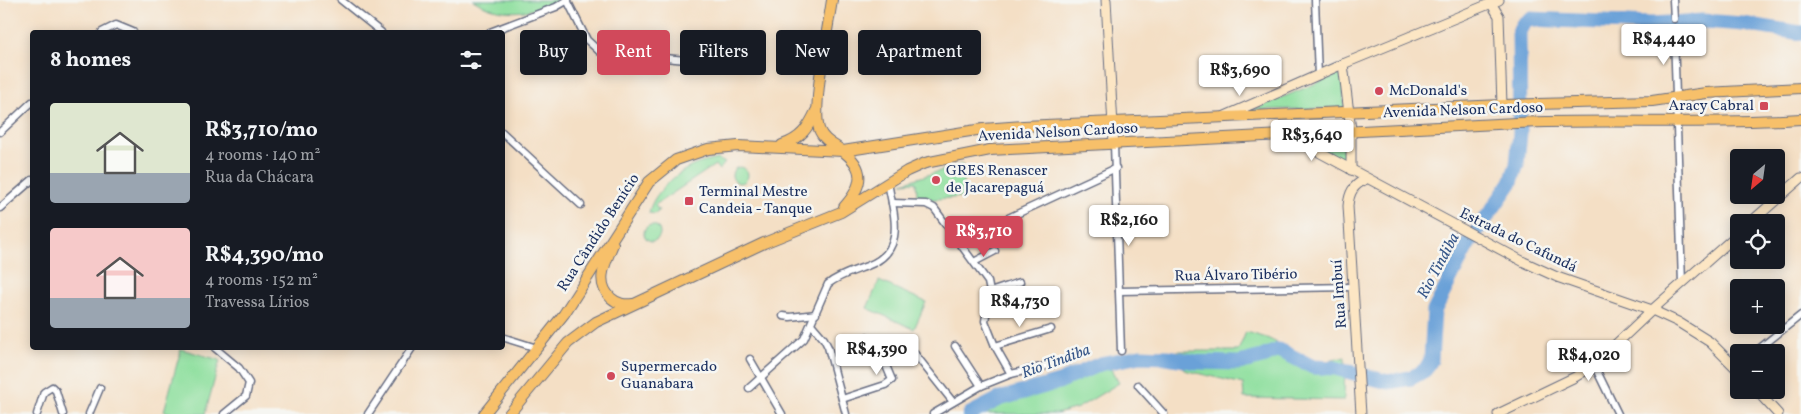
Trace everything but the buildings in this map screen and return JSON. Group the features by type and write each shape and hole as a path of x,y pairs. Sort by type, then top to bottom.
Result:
{"main road":[{"path":"510,414 568,343 589,326 764,243 840,212 856,193 860,178 857,166 843,151 822,135 817,110 832,0"},
{"path":"1106,0 1114,144"},
{"path":"1220,118 1477,5 1495,2 1499,16 1502,105"},
{"path":"1343,64 1351,130 1351,170"},
{"name":"Avenida Nelson Cardoso","path":"843,151 983,130 1519,104 1652,101 1719,92 1801,88"},
{"path":"771,146 783,145 800,137 807,129 817,110"},
{"name":"Avenida Nelson Cardoso","path":"840,212 888,182 925,163 990,150 1282,133 1520,123 1617,120 1715,123 1801,119"},
{"name":"Estrada do Cafundá","path":"1282,133 1480,240 1557,277 1652,310 1696,332 1730,361"},
{"name":"Rua Cândido Benício","path":"484,414 564,314 649,182 676,160 708,149 738,146 771,146 843,151"},
{"path":"1760,214 1801,178"},
{"name":"Rua Imbuí","path":"1361,414 1349,197 1354,186 1366,179"},
{"path":"622,222 603,271 602,280 605,292 614,300 624,304 633,304"},
{"path":"1498,414 1574,377 1594,365 1652,310 1730,241"},
{"path":"1764,399 1778,414"}],"street":[{"path":"341,0 379,30"},
{"path":"495,30 567,0 587,40 600,52 680,59"},
{"path":"1315,0 1318,76"},
{"path":"1673,0 1674,19"},
{"path":"106,30 116,25 128,30"},
{"path":"1674,33 1682,284"},
{"path":"0,132 30,104"},
{"path":"505,135 581,205"},
{"path":"1114,144 1121,351"},
{"path":"993,225 1116,168"},
{"path":"0,208 30,182"},
{"path":"749,388 804,339 812,325 828,284 834,279 870,265 889,249 896,233 888,182"},
{"path":"892,203 926,204 934,208 974,262 988,282 990,292 985,321 995,346 1012,374"},
{"path":"974,262 995,251"},
{"path":"990,292 1020,282"},
{"name":"Rua Álvaro Tibério","path":"1119,291 1353,287"},
{"path":"783,316 816,314"},
{"path":"1765,344 1801,315"},
{"path":"812,325 828,347 846,414"},
{"path":"995,346 1051,329"},
{"path":"842,399 885,385 892,380 882,356 867,337"},
{"path":"505,339 537,348"},
{"path":"954,346 981,386"},
{"path":"911,349 954,402"},
{"path":"217,350 239,368 249,383 246,396 224,414"},
{"path":"368,414 411,350"},
{"path":"750,359 782,414"},
{"path":"933,414 981,386 1012,374 1054,364"},
{"path":"1594,365 1618,414"},
{"path":"1138,385 1164,414"},
{"path":"37,414 44,392 52,387 56,390 63,414"},
{"path":"89,414 100,388"}],"green space":[{"path":"473,0 559,0 549,5 516,12 494,9"},
{"path":"1341,73 1345,108 1252,110"},
{"path":"1344,134 1345,164 1293,136"},
{"path":"718,159 725,163 719,170 715,165 655,205 659,211 655,214 649,213 655,198 673,178 695,165"},
{"name":"GRES Renascer de Jacarepaguá","path":"962,164 964,197 923,200 917,195 916,182 902,183"},
{"path":"740,167 748,175 740,183 732,175"},
{"path":"652,225 658,227 660,233 658,239 652,241 646,239 644,233 646,227"},
{"path":"879,281 926,302 914,329 867,308"},
{"path":"1246,332 1267,338 1319,363 1345,357 1344,400 1244,398 1243,384 1184,370 1177,351 1238,351"},
{"path":"181,350 220,360 205,414 174,414 164,411"},
{"path":"1109,366 1119,383 1078,408 1056,414 975,414 1028,392 1061,384 1097,368"}],"waterway":[{"name":"Rio Tindiba","path":"970,414 999,399 1059,382 1100,364 1140,356 1167,357 1197,362 1239,363 1279,350 1313,367 1335,368 1388,382 1411,378 1425,370 1431,360 1434,311 1467,246 1511,182 1517,164 1520,133 1519,32 1523,24 1530,19 1651,24 1703,21 1743,24 1801,33"}],"place":[{"name":"McDonald's","path":"1379,91"},
{"name":"Aracy Cabral","path":"1764,106"},
{"name":"GRES Renascer de Jacarepaguá","path":"936,180"},
{"name":"Terminal Mestre Candeia - Tanque","path":"689,201"},
{"name":"Supermercado Guanabara","path":"611,376"}]}
